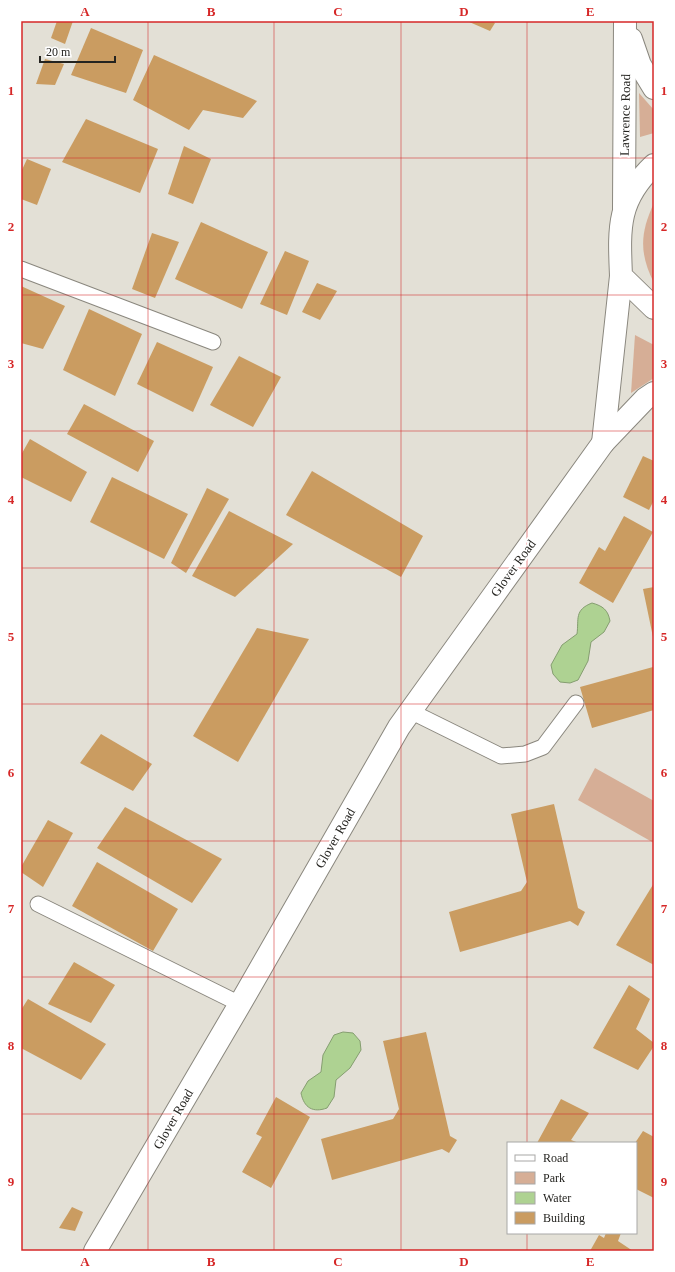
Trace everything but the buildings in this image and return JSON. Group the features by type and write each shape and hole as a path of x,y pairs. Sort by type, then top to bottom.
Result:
{"street":[{"name":"Lawrence Road","path":"625,21 640,65 654,88"},
{"name":"Lawrence Road","path":"624,208 625,21"},
{"path":"624,208 639,179 654,165"},
{"name":"Glover Road","path":"603,443 621,276 619,239 624,208"},
{"path":"621,276 654,308"},
{"name":"Glover Road","path":"95,1251 240,1004 391,741 410,711 603,443 645,399 654,393"}],"lane":[{"path":"21,269 213,342"},
{"path":"410,711 501,756 525,754 543,747 576,703"},
{"path":"38,904 240,1004"}],"green space":[{"path":"639,93 654,110 654,133 640,137"},
{"path":"654,203 654,283 646,262 643,243 646,224"},
{"path":"635,335 654,345 654,378 631,393"},
{"path":"595,768 654,801 654,843 578,800"}],"water":[{"path":"592,603 604,609 608,614 610,621 604,632 591,642 588,661 578,680 570,683 560,682 553,674 551,665 562,645 577,634 578,616 580,612"},
{"path":"343,1032 353,1033 360,1041 361,1050 350,1068 336,1080 334,1097 327,1108 317,1110 310,1108 304,1102 301,1093 308,1081 321,1072 323,1055 334,1035"}]}
